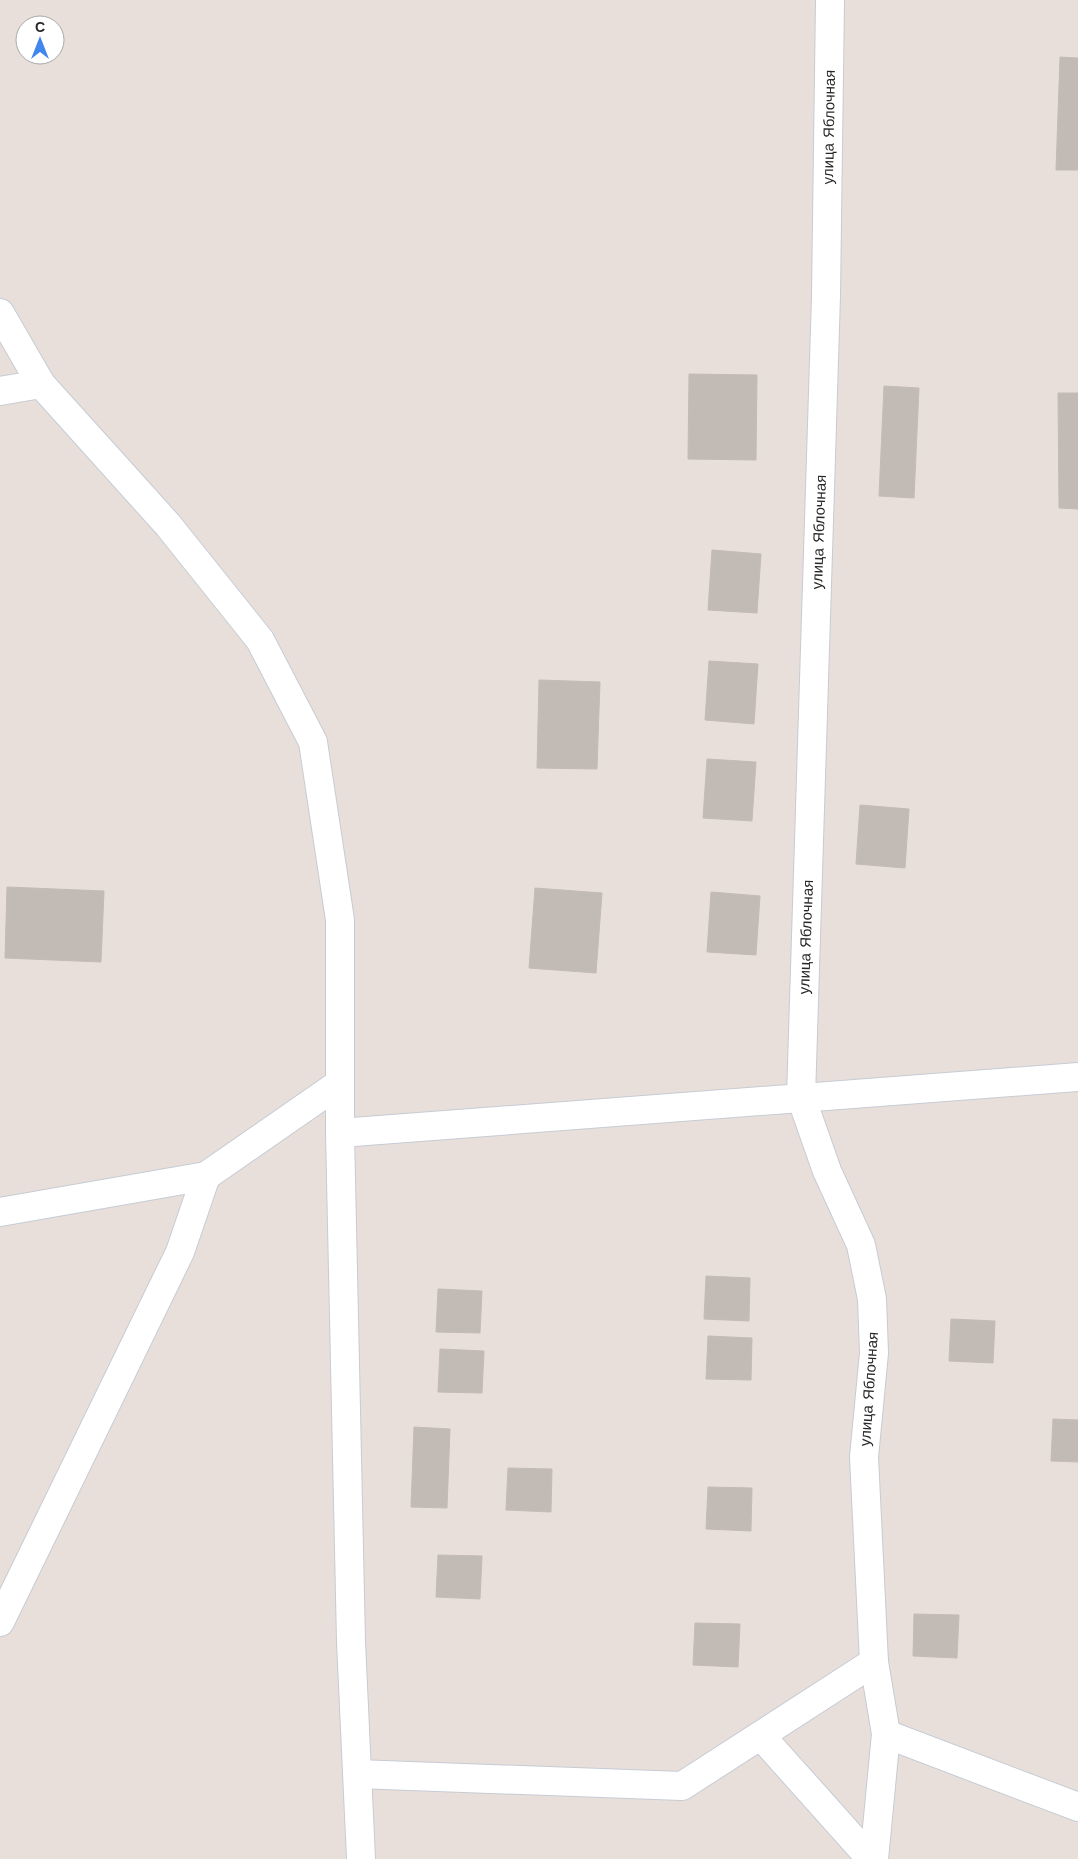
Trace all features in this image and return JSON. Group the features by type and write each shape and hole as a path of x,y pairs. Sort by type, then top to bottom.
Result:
{"street":[{"name":"улица Яблочная","path":"830,0 826,306 801,1097 827,1171 860,1245 872,1299 874,1353 864,1457 874,1662 886,1734 872,1859"},
{"path":"0,313 41,384 168,524 260,640 312,742 340,920 340,1133 351,1642 361,1859"},
{"path":"0,391 41,384"},
{"path":"340,1133 1078,1077"},
{"path":"0,1212 206,1176 340,1083"},
{"path":"0,1622 180,1252 206,1176"},
{"path":"357,1774 682,1786 874,1662"},
{"path":"886,1734 1078,1807"},
{"path":"760,1736 872,1859"}],"building":[{"path":"1060,57 1078,58 1078,170 1056,170"},
{"path":"689,374 757,375 756,460 688,459"},
{"path":"884,386 919,388 914,498 879,496"},
{"path":"1058,393 1078,393 1078,509 1059,508"},
{"path":"712,550 761,554 757,613 708,610"},
{"path":"709,661 758,664 754,724 705,720"},
{"path":"539,680 600,682 597,769 537,768"},
{"path":"707,759 756,762 752,821 703,818"},
{"path":"860,805 909,809 905,868 856,864"},
{"path":"7,887 104,891 101,962 5,958"},
{"path":"535,888 602,893 596,973 529,968"},
{"path":"711,892 760,896 756,955 707,952"},
{"path":"706,1276 750,1278 749,1321 704,1319"},
{"path":"438,1289 482,1291 480,1333 436,1332"},
{"path":"951,1319 995,1321 993,1363 949,1361"},
{"path":"708,1336 752,1338 751,1380 706,1379"},
{"path":"440,1349 484,1351 482,1393 438,1392"},
{"path":"1053,1419 1078,1420 1078,1462 1051,1461"},
{"path":"414,1427 450,1429 447,1508 411,1507"},
{"path":"508,1468 552,1469 551,1512 506,1510"},
{"path":"708,1487 752,1488 751,1531 706,1529"},
{"path":"438,1555 482,1556 480,1599 436,1597"},
{"path":"914,1614 959,1615 957,1658 913,1656"},
{"path":"695,1623 740,1624 738,1667 693,1665"}]}
